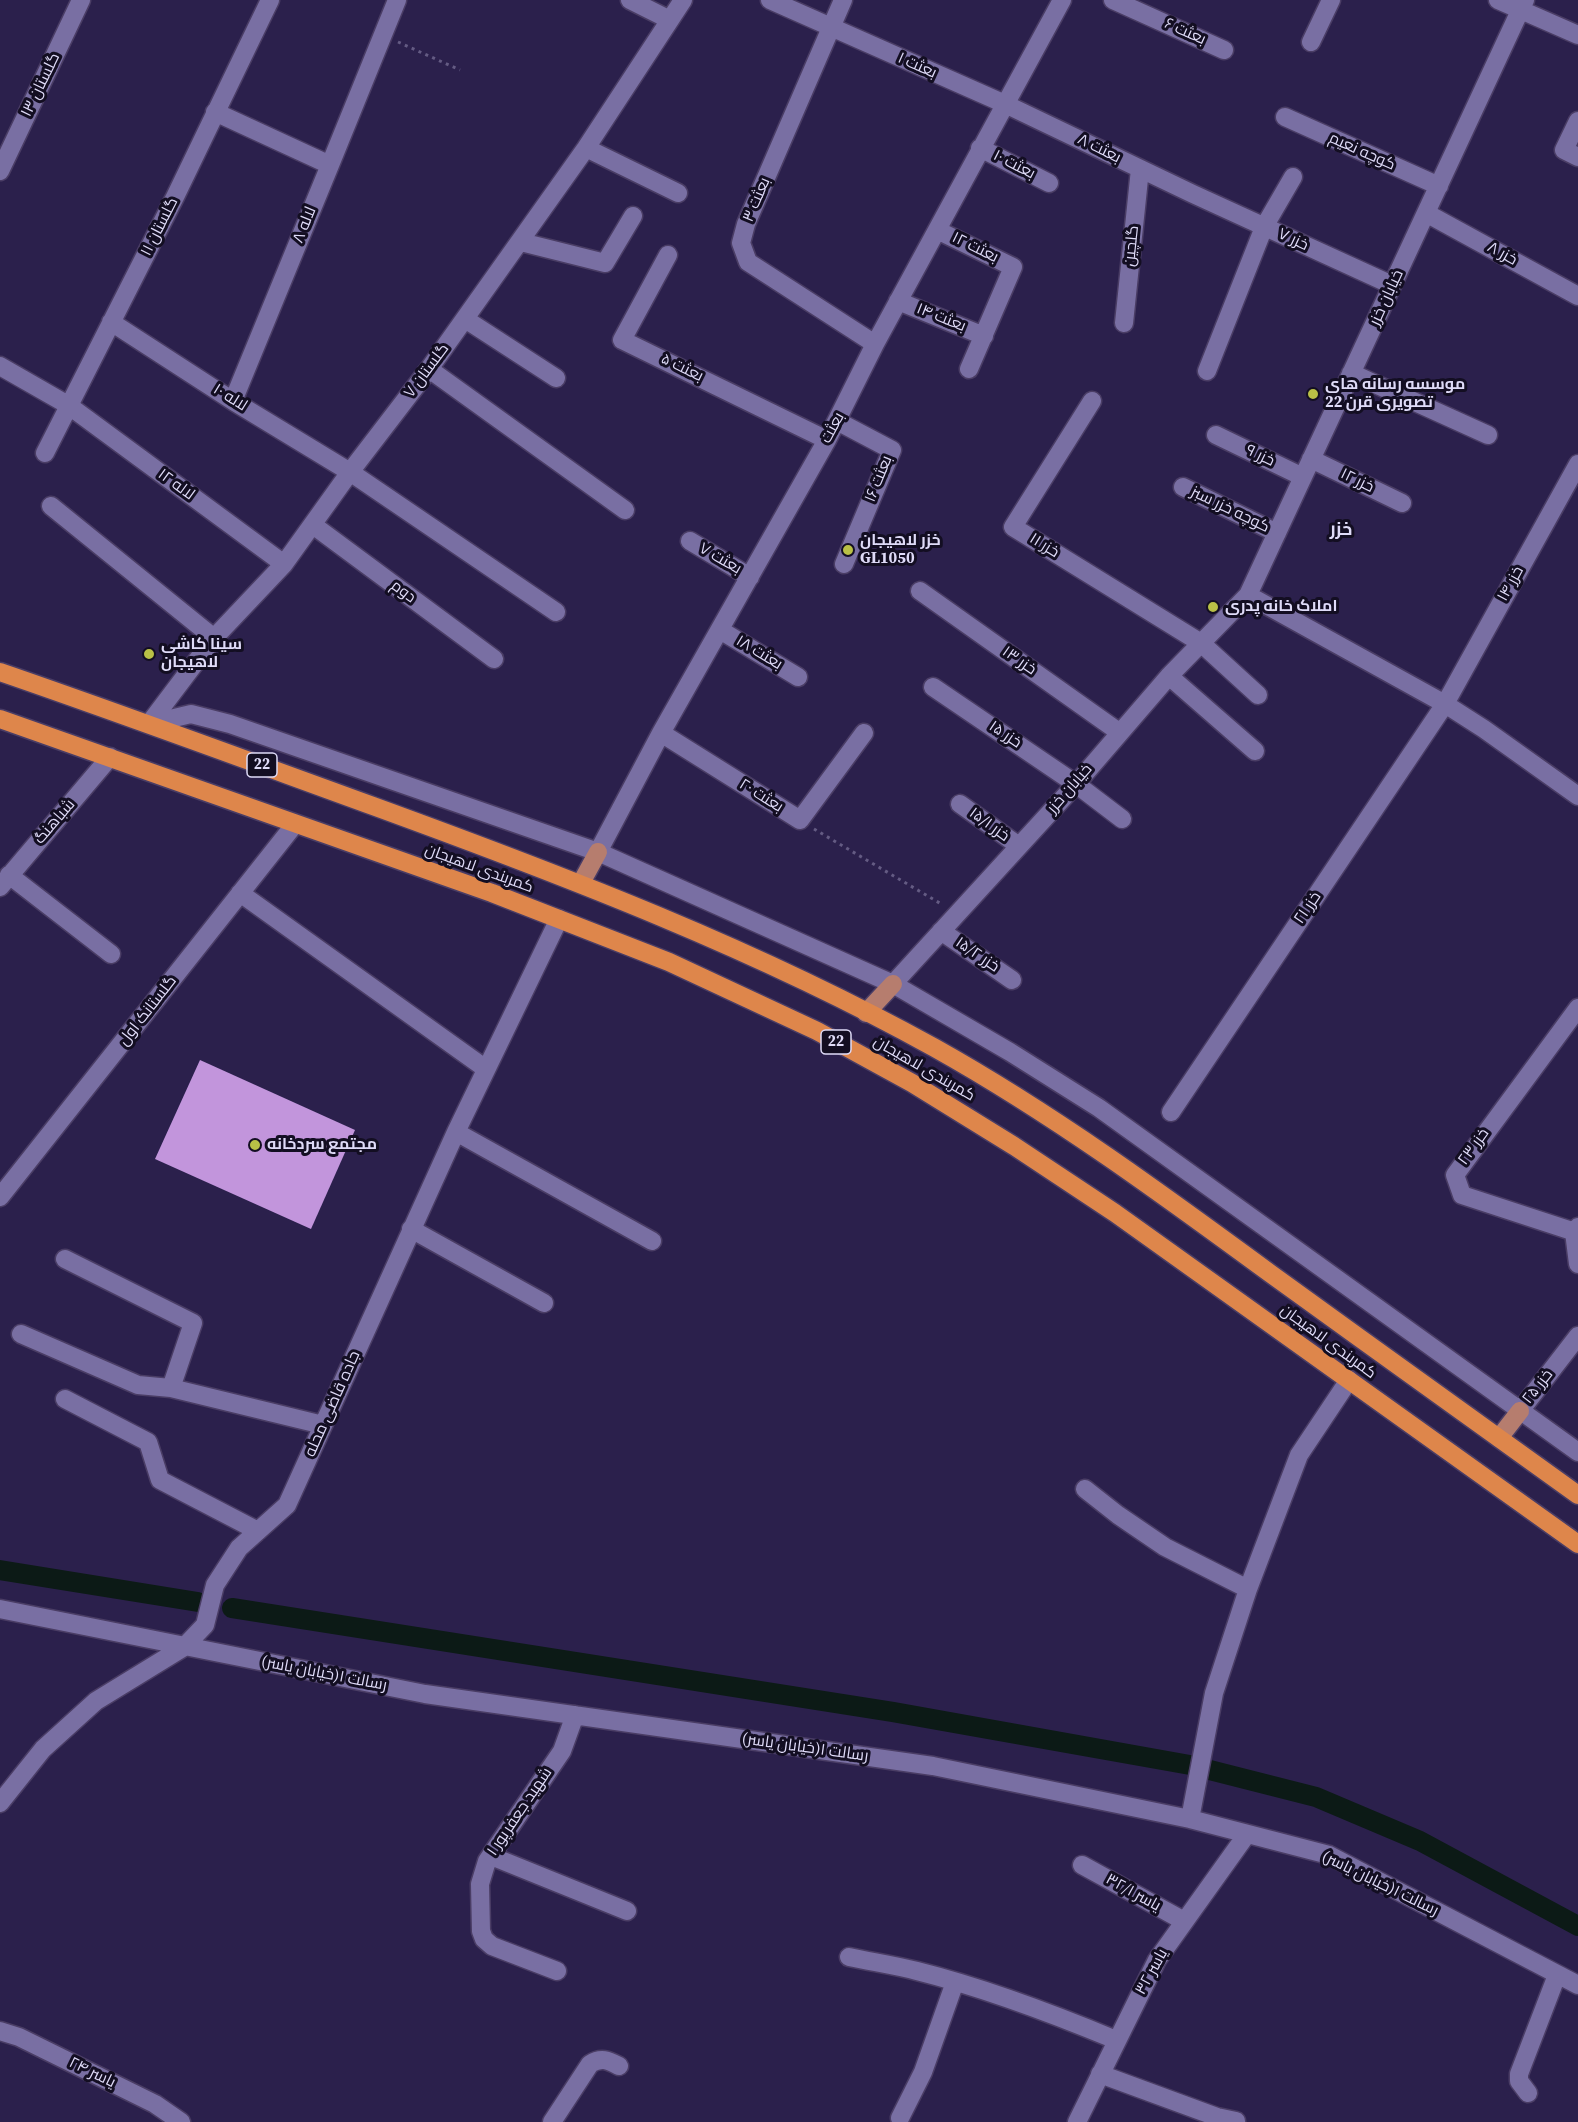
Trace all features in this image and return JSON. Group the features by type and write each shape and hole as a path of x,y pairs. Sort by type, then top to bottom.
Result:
{"highway":[{"name":"کمربندی لاهیجان","path":"0,672 149,724 581,883 685,927 933,1047 1037,1108 1142,1180 1578,1495"},
{"name":"کمربندی لاهیجان","path":"0,719 481,889 669,962 817,1031 912,1083 1014,1146 1115,1214 1578,1544"}],"main road":[{"path":"581,883 598,852"},
{"path":"866,1013 893,984"},
{"path":"1499,1438 1520,1411"}],"street":[{"name":"گلستان ۱۳","path":"0,171 81,0"},
{"name":"گلستان ۱۱","path":"45,453 175,197 270,0"},
{"name":"لاله ۸","path":"233,401 397,0"},
{"path":"630,0 670,20"},
{"name":"گلستان ۷","path":"149,724 214,638 284,564 350,472 429,369 586,148 683,0"},
{"name":"بعثت ۱","path":"770,0 1005,104"},
{"name":"بعثت ۳","path":"843,0 746,224 741,243 748,262 875,344"},
{"name":"بعثت","path":"598,852 661,733 827,440 875,344 1062,0"},
{"name":"بعثت ۶","path":"1113,0 1224,50"},
{"path":"1311,42 1331,0"},
{"path":"1498,0 1523,5 1578,35"},
{"name":"خیابان خزر","path":"893,984 1076,783 1169,676 1248,595 1523,5"},
{"name":"بعثت ۸","path":"1005,104 1193,194"},
{"path":"215,112 330,165"},
{"name":"کوچه نعیم","path":"1285,117 1438,186"},
{"path":"1578,121 1564,150 1578,157"},
{"path":"586,148 678,193"},
{"name":"بعثت ۱۰","path":"980,148 1049,183"},
{"name":"گلچین","path":"1124,323 1140,169"},
{"path":"1208,370 1264,227 1293,177"},
{"name":"خزر ۷","path":"1193,194 1392,285"},
{"name":"خزر ۸","path":"1426,213 1578,296"},
{"path":"520,242 605,263 633,216"},
{"name":"بعثت ۱۲","path":"937,230 1013,267 984,336"},
{"name":"بعثت ۵","path":"668,255 622,340 827,440"},
{"name":"بعثت ۱۴","path":"898,301 984,336"},
{"path":"465,319 556,378"},
{"name":"لاله ۱۰","path":"111,322 233,401 350,472 556,612"},
{"path":"969,369 984,336"},
{"name":"لاله ۱۲","path":"0,366 68,405 284,564"},
{"path":"429,369 625,510"},
{"path":"1351,373 1488,435"},
{"name":"خزر ۱۱","path":"1092,401 1013,527 1201,643"},
{"name":"بعثت ۱۶","path":"837,421 892,450 844,564"},
{"name":"خزر ۹","path":"1216,435 1303,477"},
{"name":"خزر ۱۲","path":"1311,459 1402,503"},
{"name":"خزر ۱۴","path":"1445,704 1578,464"},
{"name":"کوچه خزر سبز","path":"1183,487 1277,533"},
{"path":"51,506 214,638"},
{"name":"دوم","path":"313,525 494,659"},
{"name":"بعثت ۷","path":"690,541 750,577"},
{"name":"خزر ۱۳","path":"920,591 1119,732"},
{"path":"1248,595 1445,704 1578,796"},
{"name":"بعثت ۱۸","path":"720,630 798,677"},
{"path":"1201,643 1258,695"},
{"path":"1169,676 1255,751"},
{"name":"خزر ۱۵","path":"933,687 1076,783 1122,819"},
{"name":"خزر ۲۱","path":"1171,1112 1445,704"},
{"path":"149,724 191,714 230,724 598,852 893,984 1010,1052 1099,1108 1578,1452"},
{"name":"بعثت ۲۰","path":"661,733 800,820 864,733"},
{"name":"شباهنگ","path":"5,881 110,757"},
{"name":"خزر ۱۵/۱","path":"960,804 1019,846"},
{"name":"گلستانک اول","path":"0,1197 295,824"},
{"path":"5,881 111,954"},
{"path":"240,893 486,1069"},
{"name":"جاده قاضی محله","path":"0,1803 43,1749 96,1701 184,1647 205,1625 215,1585 239,1548 287,1505 456,1132 559,919"},
{"name":"خزر ۱۵/۲","path":"941,931 1012,980"},
{"name":"خزر ۲۳","path":"1577,1230 1462,1195 1455,1175 1578,1008"},
{"path":"456,1132 652,1241"},
{"path":"411,1229 544,1303"},
{"path":"1577,1230 1578,1264"},
{"path":"65,1259 192,1323 171,1388"},
{"path":"21,1334 138,1385 171,1388 323,1425"},
{"name":"خزر ۲۵","path":"1520,1411 1578,1336"},
{"path":"1190,1819 1214,1694 1248,1589 1299,1455 1349,1380"},
{"path":"65,1399 148,1442 160,1480 258,1531"},
{"path":"1085,1490 1165,1547 1248,1589"},
{"name":"رسالت ۱(خیابان یاسر)","path":"0,1609 425,1694 933,1766 1190,1819 1329,1855 1578,1985"},
{"name":"شهید جعفرپور ۱","path":"557,1971 492,1946 484,1939 480,1931 480,1884 491,1856 562,1751 575,1715"},
{"name":"یاسر ۳۲","path":"1077,2122 1156,1960 1247,1834"},
{"path":"491,1856 627,1911"},
{"name":"یاسر ۳۲/۱","path":"1082,1865 1184,1922"},
{"path":"849,1958 955,1982 1047,2012 1116,2040"},
{"path":"1528,2093 1519,2080 1519,2074 1557,1975"},
{"path":"900,2118 923,2072 955,1982"},
{"name":"یاسر ۲۴","path":"0,2031 19,2037 154,2104 182,2122"},
{"path":"552,2122 590,2064 597,2060 606,2060 619,2066"},
{"path":"1100,2074 1217,2117 1236,2121"}],"path":[{"path":"382,36 460,70"},
{"path":"800,820 958,913"}],"building":[{"name":"مجتمع سردخانه","path":"200,1060 355,1130 311,1229 155,1159"}],"waterway":[{"path":"0,1570 198,1602"},
{"path":"232,1608 893,1712 1190,1765 1316,1797 1420,1841 1578,1926"}],"place":[{"name":"موسسه رسانه های تصویری قرن 22","path":"1313,394"},
{"name":"خزر لاهیجان GL1050","path":"848,550"},
{"name":"املاک خانه پدری","path":"1213,607"},
{"name":"سینا کاشی لاهیجان","path":"149,654"},
{"name":"مجتمع سردخانه","path":"255,1145"}],"district":[{"name":"خزر","path":"1341,530"}]}
